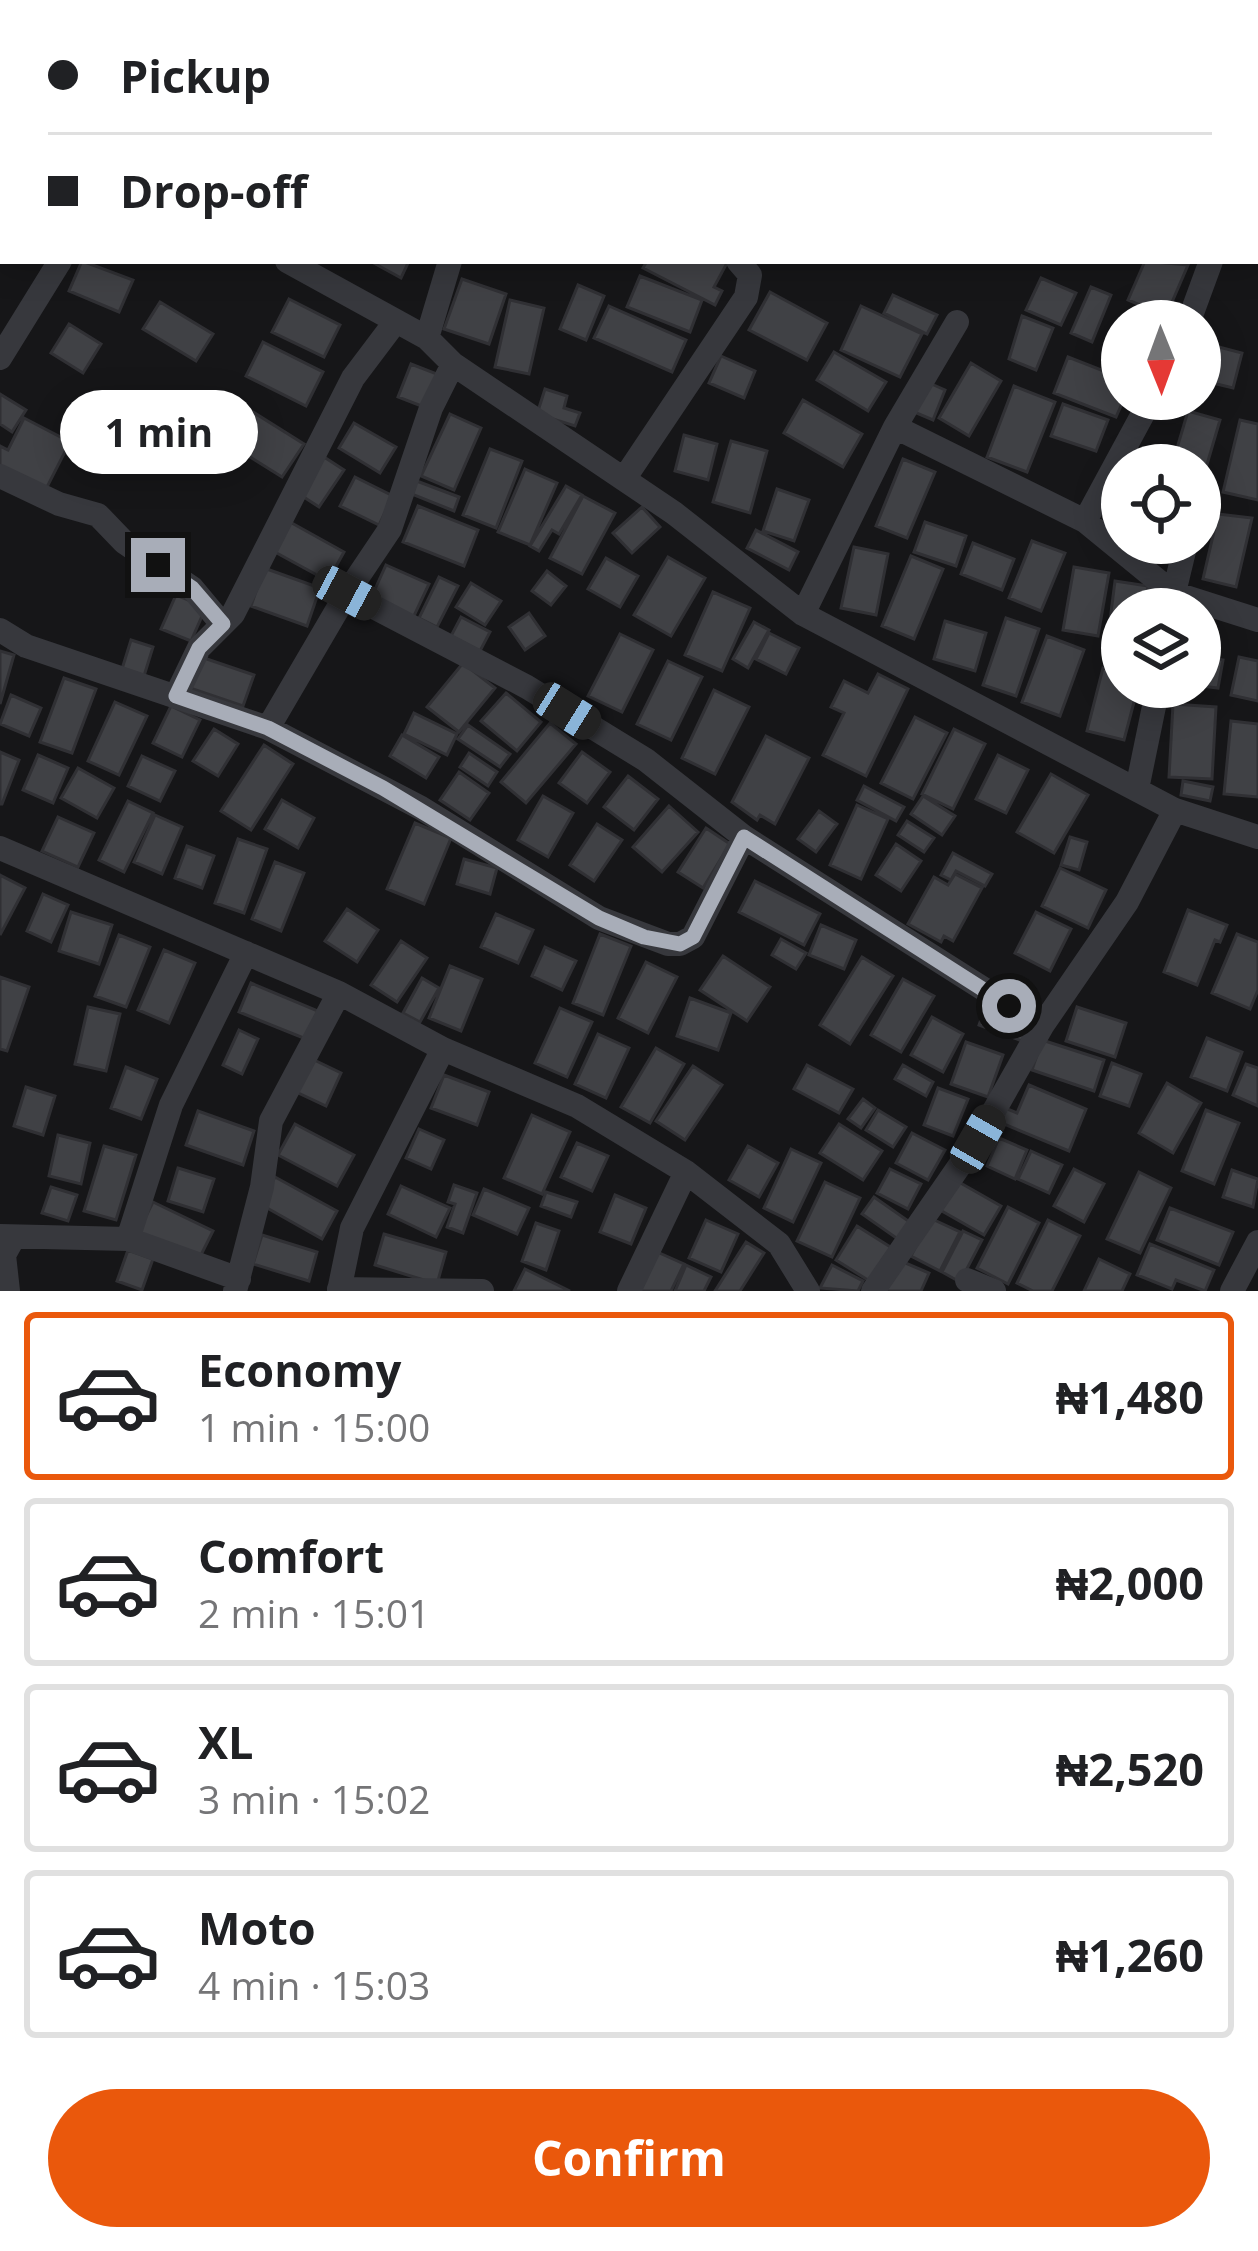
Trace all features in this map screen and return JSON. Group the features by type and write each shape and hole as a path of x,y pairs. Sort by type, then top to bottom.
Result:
{"street":[{"path":"0,358 58,264"},
{"path":"292,264 427,338 453,364 674,513 803,614 1175,810 1258,837"},
{"path":"427,338 449,264"},
{"path":"624,479 746,297 750,275 741,264"},
{"path":"1197,300 1210,264"},
{"path":"176,696 199,648 233,614 256,574 353,378 396,321"},
{"path":"803,614 895,427 957,322"},
{"path":"268,728 399,511 430,408 453,364"},
{"path":"1085,521 1140,420"},
{"path":"895,427 1085,521 1158,588"},
{"path":"0,476 58,504 98,515 124,542 192,588 223,624"},
{"path":"347,593 527,687 646,760 744,837 1042,1026"},
{"path":"1221,612 1258,620"},
{"path":"0,630 26,646 268,728 421,808 599,918 668,944 693,937 744,837"},
{"path":"1137,789 1154,708"},
{"path":"873,1291 978,1139 1042,1026 1127,902 1175,810"},
{"path":"0,848 339,993 442,1049 577,1106 686,1172 779,1244 808,1291"},
{"path":"128,1238 171,1105 246,953"},
{"path":"8,1291 7,1237 128,1238 237,1285 262,1187 271,1121 339,993"},
{"path":"442,1049 352,1228 339,1290 482,1291"},
{"path":"629,1291 686,1172"},
{"path":"1232,1291 1258,1242"},
{"path":"968,1280 994,1291"}],"building":[{"path":"81,264 133,280 119,312 69,291"},
{"path":"375,264 408,264 401,278"},
{"path":"645,264 726,264 714,287 722,291 715,305 643,268"},
{"path":"1144,264 1188,265 1173,300 1128,300"},
{"path":"640,276 702,300 690,332 627,307"},
{"path":"1041,278 1076,293 1061,325 1026,310"},
{"path":"462,279 506,294 489,344 444,329"},
{"path":"578,285 604,296 586,340 560,329"},
{"path":"1091,287 1111,295 1101,300 1101,320 1092,342 1071,333"},
{"path":"770,292 827,323 807,360 749,330"},
{"path":"893,295 937,315 927,334 884,313"},
{"path":"289,299 340,325 324,357 272,332"},
{"path":"510,300 544,308 529,374 495,367"},
{"path":"160,302 213,334 196,361 143,329"},
{"path":"609,306 686,340 672,372 594,338"},
{"path":"861,306 922,334 900,377 841,350"},
{"path":"1022,316 1053,328 1036,370 1009,359"},
{"path":"69,324 101,344 83,373 51,353"},
{"path":"263,342 323,372 306,406 246,376"},
{"path":"1221,348 1242,353 1233,388 1221,385"},
{"path":"834,352 886,382 868,411 817,380"},
{"path":"721,356 755,371 744,398 709,383"},
{"path":"1068,357 1101,370 1101,411 1054,393"},
{"path":"971,363 1001,381 969,436 939,418"},
{"path":"411,364 437,374 424,407 398,397"},
{"path":"927,382 945,390 933,420 914,412"},
{"path":"1014,386 1055,402 1027,472 987,457"},
{"path":"545,389 567,396 564,408 580,413 575,426 537,414"},
{"path":"0,394 26,410 12,432 0,424"},
{"path":"803,400 862,434 843,467 784,433"},
{"path":"1063,404 1108,420 1096,451 1051,436"},
{"path":"253,412 304,444 282,477 231,445"},
{"path":"450,414 481,428 454,490 421,476"},
{"path":"24,418 70,442 46,489 0,466 0,446 8,450"},
{"path":"1185,420 1220,420 1213,444 1178,444"},
{"path":"1240,420 1258,424 1258,500 1223,492"},
{"path":"354,423 396,447 380,473 339,448"},
{"path":"684,435 717,444 708,480 675,471"},
{"path":"731,441 767,451 750,513 713,502"},
{"path":"490,449 522,461 496,528 463,515"},
{"path":"321,455 344,470 319,507 296,492"},
{"path":"903,459 935,472 907,538 876,526"},
{"path":"525,469 557,483 530,545 498,532"},
{"path":"355,477 393,496 379,525 340,506"},
{"path":"414,480 459,497 454,511 409,493"},
{"path":"566,486 582,495 559,534 552,530 539,551 530,546"},
{"path":"777,489 809,500 794,541 763,531"},
{"path":"583,496 615,513 582,574 550,558"},
{"path":"418,506 478,530 464,566 403,542"},
{"path":"642,507 660,527 632,553 613,533"},
{"path":"1221,514 1252,518 1236,587 1203,579 1206,564 1221,564"},
{"path":"290,522 344,552 328,581 273,551"},
{"path":"925,522 966,536 956,566 914,552"},
{"path":"756,530 798,552 789,570 747,548"},
{"path":"1032,541 1065,553 1041,611 1009,598"},
{"path":"973,543 1014,559 1002,590 961,574"},
{"path":"854,547 888,554 876,615 841,608"},
{"path":"911,556 943,569 914,639 882,626"},
{"path":"668,557 705,578 671,636 634,615"},
{"path":"606,558 638,576 620,607 588,589"},
{"path":"386,565 429,584 413,618 371,598"},
{"path":"1074,567 1109,573 1106,588 1101,588 1098,636 1063,630"},
{"path":"264,568 320,588 307,626 251,606"},
{"path":"547,571 566,586 551,605 532,591"},
{"path":"439,577 458,586 437,627 419,618"},
{"path":"1115,581 1148,586 1148,588 1114,588"},
{"path":"471,583 501,601 485,625 456,607"},
{"path":"713,592 750,608 722,671 685,655"},
{"path":"176,595 206,607 191,641 161,629"},
{"path":"529,613 545,636 525,650 509,627"},
{"path":"461,617 490,632 480,651 451,636"},
{"path":"1006,618 1039,629 1016,696 983,685"},
{"path":"945,621 986,633 975,671 934,659"},
{"path":"754,622 769,630 748,668 733,659"},
{"path":"769,633 799,648 786,674 756,659"},
{"path":"620,634 653,650 622,712 588,696"},
{"path":"1047,636 1084,650 1060,716 1022,702"},
{"path":"131,640 153,647 144,676 122,669"},
{"path":"0,651 14,655 0,704"},
{"path":"198,656 254,675 243,706 187,687"},
{"path":"1239,657 1258,661 1258,701 1231,695"},
{"path":"668,661 702,677 671,740 637,724"},
{"path":"463,663 495,688 459,732 427,707"},
{"path":"878,674 908,689 866,776 823,755 844,713 831,707 844,681 868,693"},
{"path":"1101,676 1101,708 1132,708 1124,740 1087,731"},
{"path":"64,678 96,689 72,753 40,742"},
{"path":"714,690 749,707 715,774 682,758"},
{"path":"506,693 541,722 517,751 481,721"},
{"path":"11,695 41,708 29,736 0,724"},
{"path":"115,702 147,716 119,775 88,761"},
{"path":"171,706 200,720 182,757 153,743"},
{"path":"1173,708 1216,708 1212,779 1169,777"},
{"path":"414,713 457,734 447,755 404,734"},
{"path":"915,717 947,733 913,799 881,783"},
{"path":"1231,721 1258,724 1258,797 1224,794"},
{"path":"550,723 576,744 526,803 501,782"},
{"path":"468,725 510,754 500,767 458,739"},
{"path":"214,729 238,744 218,776 193,761"},
{"path":"954,729 985,744 953,809 922,794"},
{"path":"402,735 439,757 426,778 390,756"},
{"path":"766,736 809,758 775,824 760,815 757,820 732,802"},
{"path":"264,745 293,764 251,830 221,811"},
{"path":"0,752 19,760 2,804 0,804"},
{"path":"582,752 610,772 587,803 559,783"},
{"path":"469,753 497,772 488,786 460,767"},
{"path":"38,755 68,768 53,803 23,790"},
{"path":"998,755 1028,770 1006,813 976,799"},
{"path":"142,756 175,771 160,801 128,786"},
{"path":"78,768 114,788 97,818 61,798"},
{"path":"459,772 489,793 470,820 440,800"},
{"path":"1051,774 1088,795 1054,853 1017,832"},
{"path":"628,776 658,799 634,830 604,807"},
{"path":"1183,781 1213,787 1210,801 1181,795"},
{"path":"864,786 904,807 896,821 857,800"},
{"path":"543,796 573,813 548,857 518,840"},
{"path":"923,796 955,816 942,835 911,814"},
{"path":"282,800 314,818 298,848 265,829"},
{"path":"128,801 153,813 124,872 99,860"},
{"path":"857,805 888,819 861,879 830,865"},
{"path":"669,806 698,832 662,872 633,847"},
{"path":"819,811 837,824 816,852 798,839"},
{"path":"155,815 182,827 162,874 134,862"},
{"path":"58,817 94,833 78,867 42,851"},
{"path":"907,821 934,838 924,852 898,835"},
{"path":"415,823 451,838 424,904 387,889"},
{"path":"597,824 622,840 594,881 570,865"},
{"path":"706,828 730,844 703,888 678,872"},
{"path":"1070,837 1087,842 1079,870 1061,865"},
{"path":"238,839 267,849 244,913 215,903"},
{"path":"896,844 921,861 901,891 876,875"},
{"path":"187,846 214,856 202,888 175,878"},
{"path":"953,853 992,874 985,886 956,871 951,880 941,875"},
{"path":"464,859 497,868 490,894 457,884"},
{"path":"275,862 304,873 281,931 252,919"},
{"path":"1060,868 1106,890 1088,928 1042,906"},
{"path":"955,874 982,888 953,941 944,936 941,942 908,924 934,877 948,885"},
{"path":"0,875 25,888 0,935"},
{"path":"755,881 820,914 804,945 739,912"},
{"path":"43,894 68,905 51,942 27,931"},
{"path":"347,909 378,930 357,962 325,941"},
{"path":"1188,910 1227,925 1220,942 1215,940 1197,985 1164,972"},
{"path":"71,912 112,925 99,964 59,951"},
{"path":"1036,912 1071,929 1050,971 1015,953"},
{"path":"496,914 533,930 518,963 481,947"},
{"path":"821,925 856,940 844,969 809,955"},
{"path":"600,934 631,946 603,1015 573,1003"},
{"path":"1237,934 1258,942 1258,990 1250,1009 1212,993"},
{"path":"119,935 150,947 126,1007 95,996"},
{"path":"781,939 806,953 796,969 772,955"},
{"path":"401,941 427,958 397,1002 371,985"},
{"path":"545,947 576,961 562,990 532,976"},
{"path":"164,950 195,963 169,1023 138,1010"},
{"path":"723,956 770,987 747,1021 700,990"},
{"path":"862,957 893,976 850,1044 820,1025"},
{"path":"646,962 677,977 648,1033 618,1018"},
{"path":"450,966 482,979 461,1031 429,1018"},
{"path":"0,977 29,987 7,1051 0,1049"},
{"path":"422,978 439,988 420,1022 403,1013"},
{"path":"903,979 934,996 901,1052 871,1035"},
{"path":"251,983 318,1011 306,1039 239,1012"},
{"path":"690,998 731,1013 718,1050 677,1036"},
{"path":"88,1007 120,1014 106,1071 75,1064"},
{"path":"1077,1007 1126,1023 1115,1057 1066,1041"},
{"path":"560,1008 592,1022 567,1077 535,1063"},
{"path":"984,1011 1027,1028 1022,1041 979,1025"},
{"path":"932,1017 963,1034 943,1072 911,1055"},
{"path":"239,1030 258,1039 242,1074 223,1065"},
{"path":"598,1034 629,1048 606,1098 575,1084"},
{"path":"1207,1038 1242,1052 1227,1091 1191,1077"},
{"path":"1042,1040 1104,1060 1094,1091 1032,1070"},
{"path":"966,1042 1003,1055 988,1097 951,1084"},
{"path":"656,1048 684,1064 650,1123 621,1107"},
{"path":"308,1057 341,1073 326,1106 292,1090"},
{"path":"1112,1063 1141,1074 1129,1106 1100,1096"},
{"path":"1246,1064 1258,1068 1258,1106 1233,1095"},
{"path":"807,1065 853,1089 839,1113 794,1089"},
{"path":"903,1065 933,1082 926,1096 895,1079"},
{"path":"693,1066 722,1085 685,1140 656,1121"},
{"path":"126,1067 157,1079 141,1119 111,1108"},
{"path":"444,1075 489,1092 477,1125 431,1108"},
{"path":"1167,1083 1201,1103 1173,1153 1139,1133"},
{"path":"1029,1085 1086,1109 1069,1151 999,1122 1005,1108 1017,1113"},
{"path":"26,1087 55,1096 43,1135 14,1126"},
{"path":"938,1088 968,1099 953,1136 924,1125"},
{"path":"863,1099 875,1108 861,1128 848,1119"},
{"path":"878,1110 906,1127 893,1147 866,1130"},
{"path":"1206,1110 1239,1123 1214,1184 1182,1171"},
{"path":"198,1111 254,1131 243,1165 186,1145"},
{"path":"532,1115 570,1132 542,1194 504,1178"},
{"path":"295,1124 354,1155 337,1186 278,1155"},
{"path":"839,1124 882,1151 863,1180 820,1153"},
{"path":"419,1129 444,1140 431,1169 406,1158"},
{"path":"912,1133 945,1150 928,1180 896,1163"},
{"path":"58,1135 90,1143 81,1184 49,1176"},
{"path":"999,1138 1027,1150 1015,1179 987,1166"},
{"path":"577,1143 608,1156 592,1191 561,1177"},
{"path":"104,1146 136,1155 116,1220 84,1211"},
{"path":"748,1146 778,1163 759,1197 729,1180"},
{"path":"791,1149 821,1163 793,1222 764,1208"},
{"path":"1031,1151 1062,1165 1049,1193 1018,1179"},
{"path":"178,1168 214,1179 203,1212 168,1201"},
{"path":"890,1169 921,1184 908,1209 877,1193"},
{"path":"1074,1169 1104,1184 1084,1222 1054,1206"},
{"path":"1232,1170 1258,1179 1253,1207 1223,1197"},
{"path":"1139,1172 1171,1188 1140,1253 1107,1239"},
{"path":"275,1177 337,1211 322,1239 260,1204"},
{"path":"957,1181 1001,1206 984,1235 940,1210"},
{"path":"825,1182 860,1198 832,1257 797,1241"},
{"path":"454,1185 477,1193 463,1233 447,1227 455,1204 448,1202"},
{"path":"401,1186 450,1208 436,1237 388,1214"},
{"path":"51,1187 77,1195 68,1221 42,1213"},
{"path":"484,1189 529,1208 517,1234 473,1215"},
{"path":"546,1192 577,1202 571,1217 541,1206"},
{"path":"615,1195 646,1208 631,1244 600,1232"},
{"path":"874,1197 914,1225 902,1242 862,1214"},
{"path":"153,1202 213,1231 198,1261 138,1232"},
{"path":"1008,1207 1039,1223 1008,1284 977,1268"},
{"path":"1170,1208 1233,1232 1219,1265 1157,1240"},
{"path":"930,1218 960,1232 940,1271 911,1256"},
{"path":"706,1220 738,1234 721,1272 689,1258"},
{"path":"1048,1220 1080,1236 1052,1291 1033,1291 1017,1283"},
{"path":"536,1223 559,1231 546,1270 522,1261"},
{"path":"857,1226 892,1248 871,1282 836,1260"},
{"path":"963,1231 982,1240 960,1282 942,1272"},
{"path":"384,1234 446,1252 437,1284 375,1265"},
{"path":"262,1235 317,1252 309,1281 253,1264"},
{"path":"746,1242 764,1253 740,1291 715,1291"},
{"path":"1150,1244 1214,1270 1205,1291 1176,1280 1172,1289 1137,1275"},
{"path":"128,1250 153,1259 142,1290 117,1281"},
{"path":"655,1251 684,1264 671,1291 635,1291"},
{"path":"896,1259 929,1273 921,1291 883,1291"},
{"path":"1099,1259 1130,1274 1122,1291 1084,1291"},
{"path":"686,1265 711,1277 704,1291 675,1291"},
{"path":"832,1265 863,1281 858,1291 820,1288"},
{"path":"525,1269 570,1291 514,1291"}],"route":[{"path":"158,565 192,588 223,624 199,648 176,696 268,728 383,788 599,918 668,944 693,937 744,837 1009,1006"}]}
